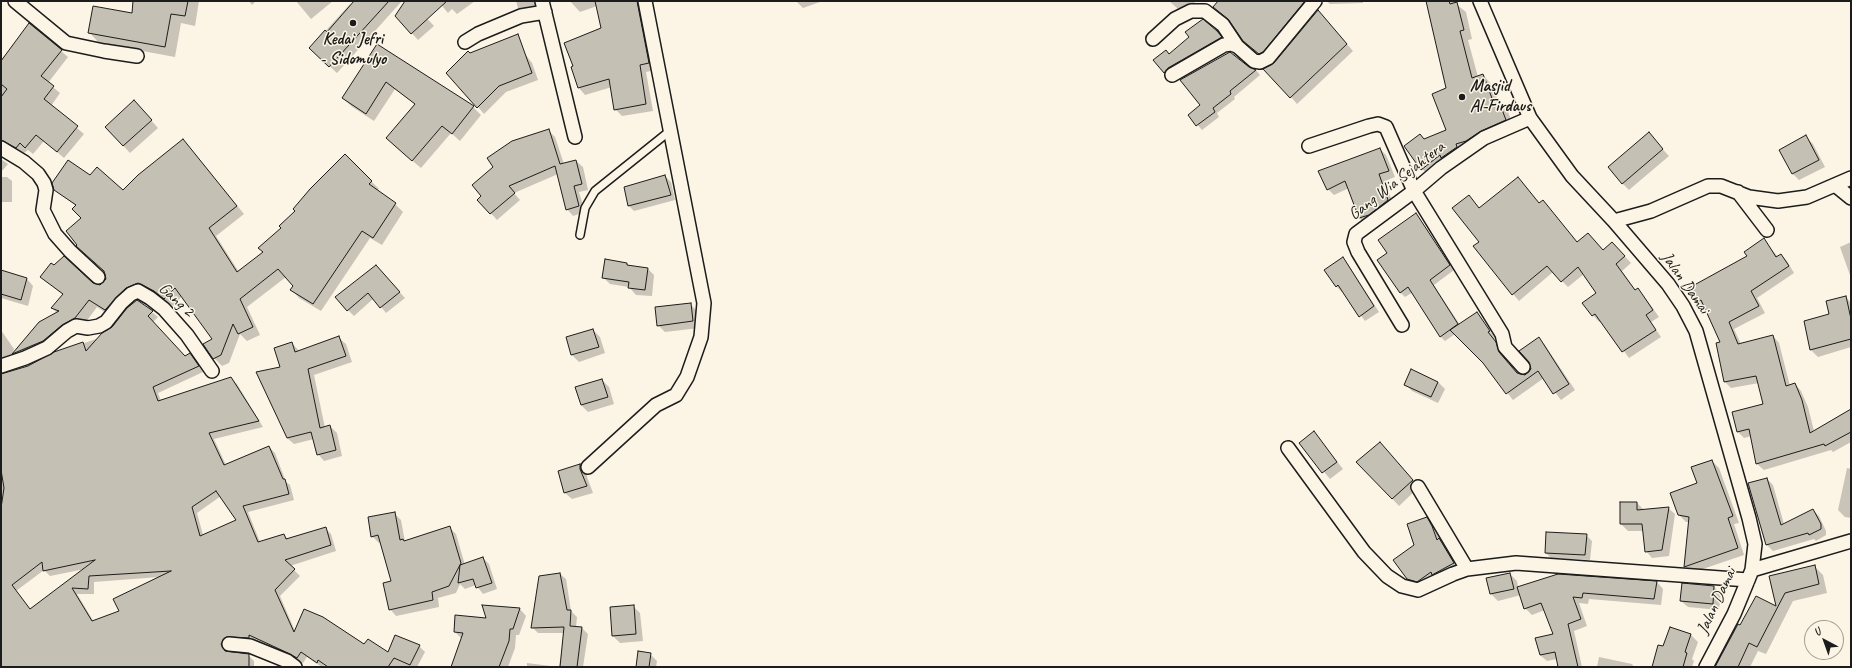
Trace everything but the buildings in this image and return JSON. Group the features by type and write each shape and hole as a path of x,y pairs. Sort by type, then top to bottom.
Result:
{"street":[{"path":"15,1 66,43 137,56"},
{"path":"588,467 656,405 676,395 687,377 701,337 704,303 645,1"},
{"path":"1153,39 1175,18 1192,10 1205,11 1223,25 1237,46 1254,61 1260,62 1268,58 1315,1"},
{"name":"Jalan Damai","path":"1480,1 1530,118 1572,176 1614,221 1668,284 1683,306 1696,331 1750,518 1755,544 1750,575 1734,614 1706,667"},
{"path":"466,42 478,34 544,6 574,137"},
{"path":"1172,75 1224,45 1231,44 1237,46"},
{"name":"Gang Wia Sejahtera","path":"1402,325 1358,252 1354,242 1356,234 1414,191 1441,168 1484,138 1530,118"},
{"path":"1309,146 1378,124 1386,127 1414,191 1502,334 1505,346 1523,367"},
{"path":"1,148 24,162 38,174 44,183 46,190 43,210 54,234 98,277"},
{"path":"1614,221 1651,211 1708,186 1721,186 1749,196 1778,201 1806,197 1851,178"},
{"path":"1835,185 1851,198"},
{"path":"1738,192 1767,230"},
{"name":"Gang 2","path":"1,366 25,358 47,348 67,330 76,326 88,328 99,326 106,322 121,303 131,294 138,291 164,309 187,335 212,371"},
{"path":"1288,448 1364,552 1387,576 1402,586 1418,590 1468,569 1516,563 1750,575 1851,541"},
{"path":"1418,487 1468,569"},
{"path":"229,644 250,646 286,661 294,667"}],"lane":[{"path":"580,235 585,208 595,191 671,130"}],"place":[{"name":"Kedai Jefri - Sidomulyo","path":"353,23"},
{"name":"Masjid Al-Firdaus","path":"1462,97"}]}
